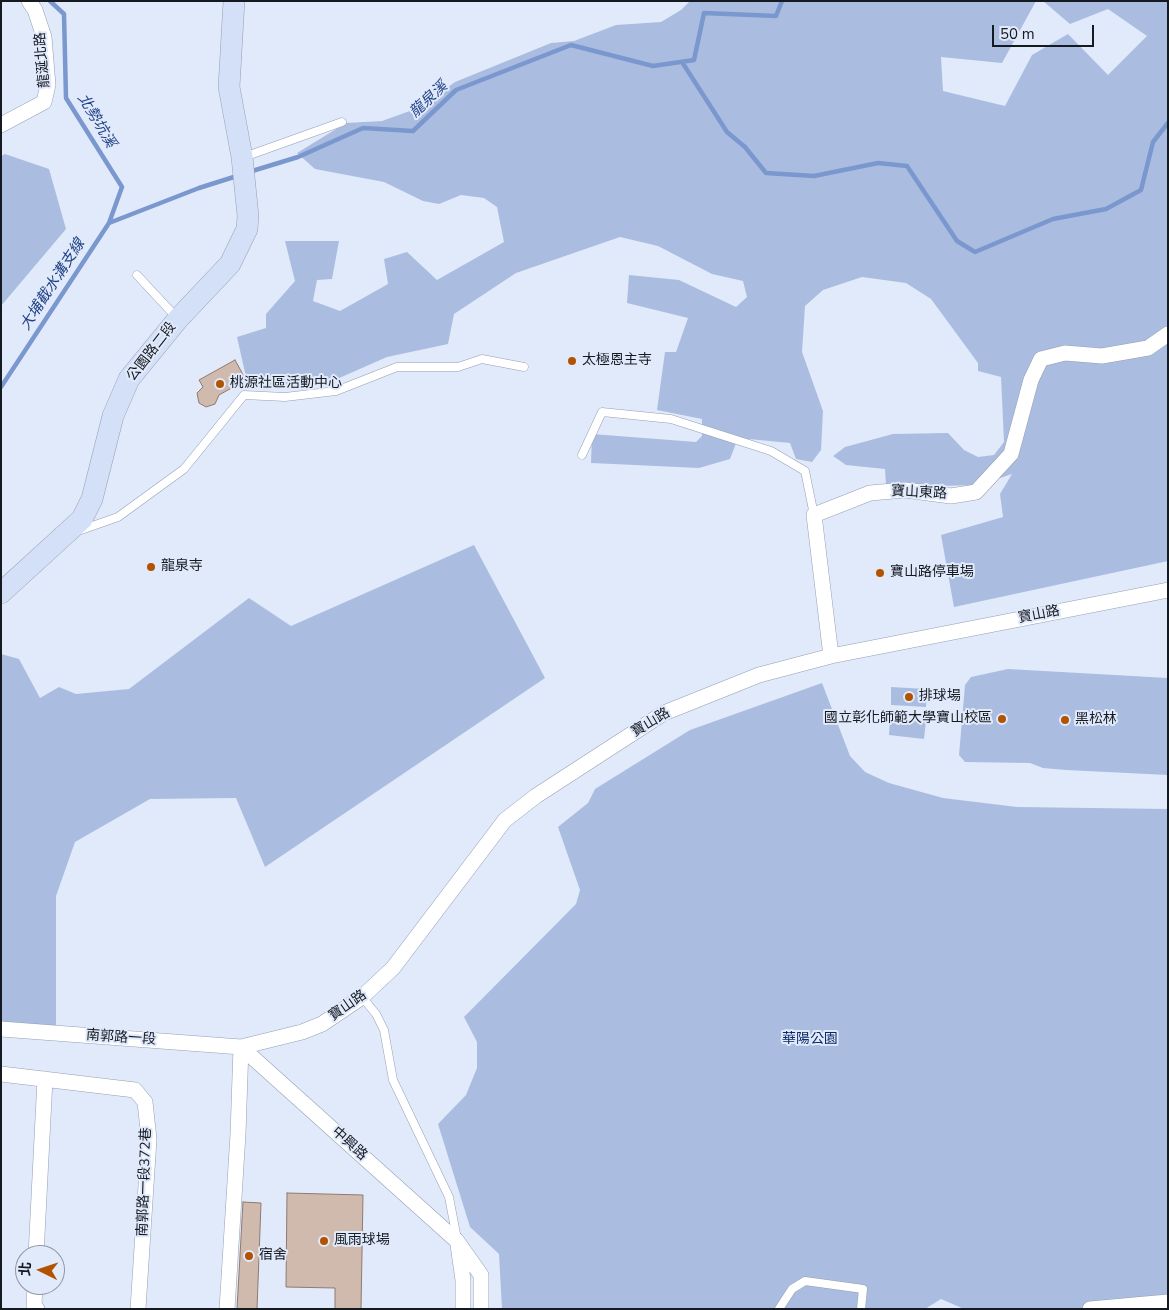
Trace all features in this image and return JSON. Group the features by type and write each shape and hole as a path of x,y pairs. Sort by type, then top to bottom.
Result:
{"main road":[{"name":"公園路二段","path":"1,593 82,519 92,499 113,416 129,379 178,319 230,264 247,229 248,216 243,168 229,87 234,1"}],"street":[{"name":"龍涎北路","path":"1,125 44,102 48,86 44,37 29,1"},
{"name":"寶山東路","path":"814,515 870,492 905,490 951,496 976,492 1011,454 1031,380 1041,359 1065,353 1102,356 1148,348 1168,334"},
{"path":"814,515 830,656"},
{"name":"寶山路","path":"240,1047 302,1032 322,1024 362,997 393,968 505,820 536,796 664,713 759,675 830,656 1168,590"},
{"name":"南郭路一段","path":"1,1029 240,1047"},
{"path":"227,1309 238,1134 240,1047"},
{"name":"中興路","path":"240,1047 457,1241 481,1275 481,1309"},
{"name":"南郭路一段372巷","path":"1,1074 135,1090 145,1102 149,1139 138,1309"},
{"path":"37,1245 45,1079"},
{"path":"457,1241 463,1280 463,1309"},
{"path":"35,1295 34,1306 37,1309"},
{"path":"1090,1309 1168,1302"}],"lane":[{"path":"243,168 342,122"},
{"path":"137,275 178,319"},
{"path":"62,536 118,518 184,468 244,395 286,397 336,391 397,367 458,367 482,359 524,367"},
{"path":"582,455 602,412 671,419 771,452 805,471 814,515"},
{"path":"362,997 376,1014 384,1030 393,1080 449,1197 457,1241"},
{"path":"779,1309 792,1289 805,1281 863,1290 861,1309"}],"green space":[{"path":"690,1 1036,1 1002,63 941,57 943,91 1005,106 1032,55 1068,34 1108,75 1147,36 1108,9 1070,24 1043,1 1168,1 1168,561 954,607 941,535 1003,517 1000,494 1012,474 980,485 894,487 886,485 885,469 846,465 833,456 845,447 893,434 948,433 964,450 978,457 994,455 1004,442 1001,377 978,371 978,363 931,299 906,283 862,277 823,290 805,306 802,352 823,411 821,450 812,462 796,459 790,443 738,438 730,459 699,468 591,463 592,434 696,442 702,436 702,419 657,410 665,352 676,352 688,318 627,303 629,275 679,280 736,307 747,297 743,281 712,274 658,246 620,237 516,273 454,314 448,344 387,357 328,383 248,386 237,337 266,328 266,314 295,281 285,241 339,241 332,279 317,280 313,301 340,311 388,284 384,259 407,252 437,280 504,242 497,207 484,198 461,195 439,204 423,201 384,182 315,169 297,153 346,123 382,121 421,107 455,82 551,43 574,41 616,25 661,22 681,10"},
{"path":"5,154 49,169 66,229 1,306 1,156"},
{"path":"474,545 545,678 265,867 236,798 150,799 75,842 56,896 56,1033 1,1021 1,654 19,659 40,698 59,687 76,694 129,689 249,598 291,626"},
{"name":"黑松林","path":"1008,669 1168,678 1168,775 1043,768 1030,763 965,762 959,755 965,685 971,677"},
{"name":"華陽公園","path":"822,683 850,756 865,772 889,783 943,798 1017,807 1168,809 1168,1309 964,1309 941,1299 925,1309 502,1309 499,1254 470,1227 438,1124 466,1095 477,1068 477,1042 464,1017 576,904 580,890 558,827 588,803 595,789 690,730"},
{"name":"排球場","path":"891,687 927,689 926,707 891,705"},
{"name":"排球場","path":"890,719 926,721 924,739 889,735"}],"building":[{"name":"桃源社區活動中心","path":"235,360 246,380 219,395 215,404 206,407 199,403 197,393 203,387 199,380"},
{"name":"風雨球場","path":"287,1193 363,1195 361,1309 335,1309 335,1288 286,1287"},
{"name":"宿舍","path":"243,1202 261,1203 257,1309 237,1309"}],"waterway":[{"name":"北勢坑溪","path":"1,387 109,223 122,187 66,98 64,14 50,1"},
{"name":"龍泉溪","path":"249,172 298,157 363,128 413,131 456,90 571,45 653,66 694,60 704,13 776,16 782,1"},
{"path":"682,62 727,132 745,147 766,173 814,176 878,163 907,166 957,241 975,252 1053,219 1106,209 1141,190 1153,142 1168,123"},
{"name":"龍泉溪","path":"109,223 199,188 237,176"}],"place":[{"name":"太極恩主寺","path":"572,361"},
{"name":"桃源社區活動中心","path":"220,384"},
{"name":"龍泉寺","path":"151,567"},
{"name":"寶山路停車場","path":"880,573"},
{"name":"排球場","path":"909,697"},
{"name":"國立彰化師範大學寶山校區","path":"1002,719"},
{"name":"黑松林","path":"1065,720"},
{"name":"風雨球場","path":"324,1241"},
{"name":"宿舍","path":"249,1256"}],"water label":[{"name":"大埔截水溝支線","path":"53,285"}]}
